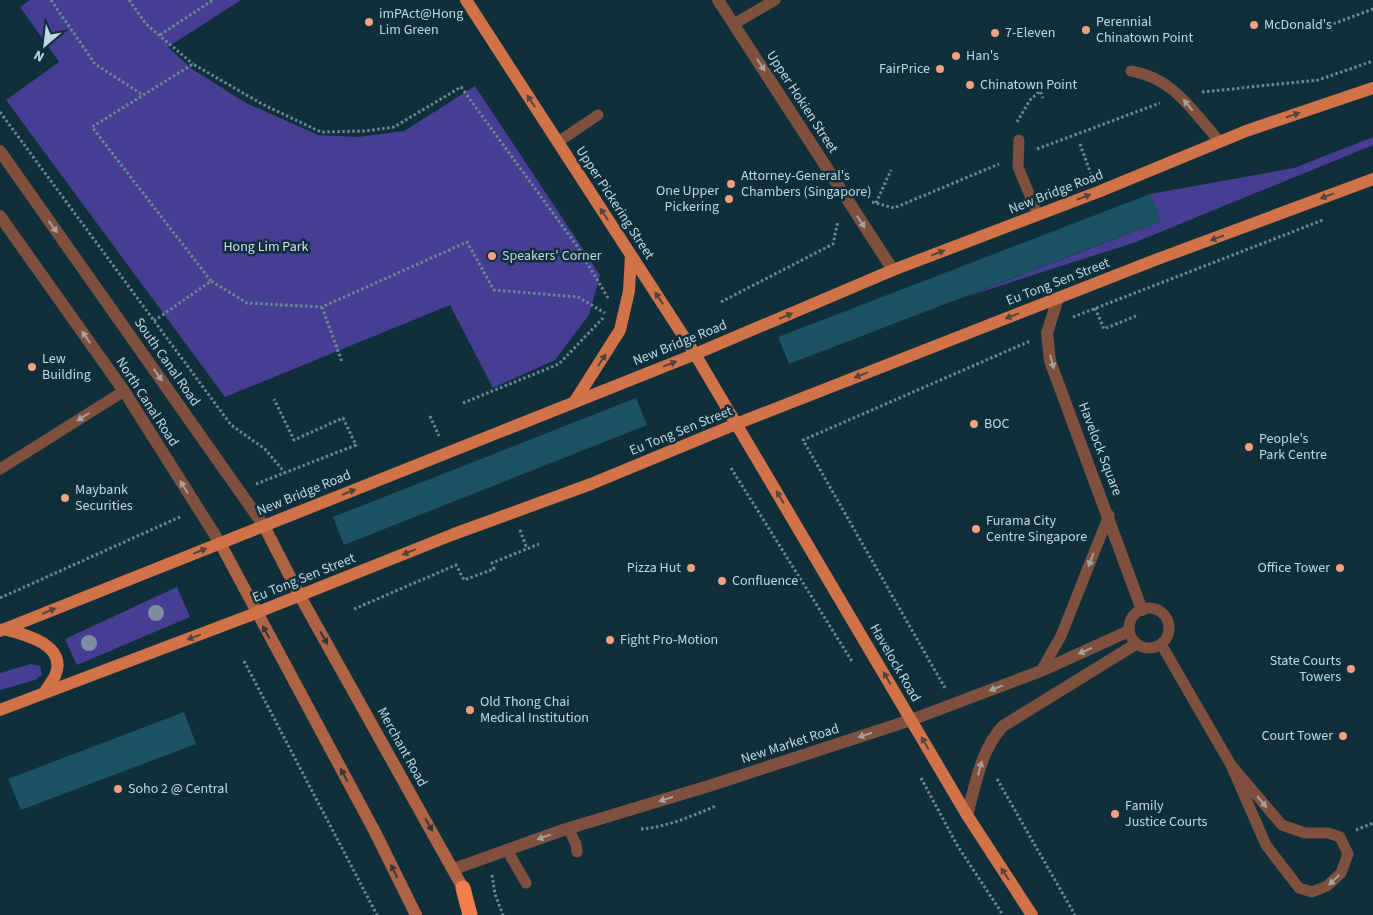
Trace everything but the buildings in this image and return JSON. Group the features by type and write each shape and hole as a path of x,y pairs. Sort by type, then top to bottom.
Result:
{"highway":[{"path":"463,888 470,915"}],"main road":[{"name":"Upper Pickering Street","path":"466,0 695,354 736,424"},
{"name":"New Bridge Road","path":"2,630 695,354 893,270 1098,192 1246,131 1373,88"},
{"name":"Eu Tong Sen Street","path":"0,710 300,596 454,534 591,484 736,424 1058,298 1373,179"},
{"path":"575,401 620,330 628,291 631,255"},
{"name":"Havelock Road","path":"736,424 967,816 1032,915"},
{"name":"South Canal Road","path":"264,526 300,596"},
{"name":"North Canal Road","path":"220,543 256,613"},
{"name":"Merchant Road","path":"300,596 463,888"},
{"path":"256,613 375,832 416,915"},
{"path":"2,630 29,635 46,644 55,656 56,675 44,693"}],"street":[{"name":"Upper Hokien Street","path":"718,0 893,270"},
{"name":"South Canal Road","path":"0,151 264,526"},
{"name":"North Canal Road","path":"0,216 124,391 220,543"},
{"name":"Havelock Square","path":"1058,298 1047,333 1050,361 1109,515 1142,610"},
{"name":"New Market Road","path":"454,869 509,854 568,828 911,720 1041,670 1129,631"},
{"path":"967,816 983,755 991,739 1003,726 1136,644"},
{"name":"Merchant Road","path":"463,888 476,915"}],"lane":[{"path":"734,24 775,0"},
{"path":"1131,71 1161,80 1179,95 1220,142"},
{"path":"558,142 598,115"},
{"path":"1018,140 1018,167 1038,215"},
{"path":"0,469 124,391"},
{"path":"1041,670 1061,636 1109,515"},
{"path":"1142,610 1156,610 1166,619 1168,632 1161,644 1149,648 1136,644 1129,631 1132,618 1142,610"},
{"path":"1161,644 1231,765 1266,845 1299,888 1312,892 1327,886 1341,873 1348,854 1340,837 1328,833 1305,833 1282,825 1231,765"},
{"path":"568,828 576,844 577,852"},
{"path":"509,854 526,883"}],"path":[{"path":"51,0 95,64 143,95"},
{"path":"129,0 146,24 193,64 262,104 321,132 365,131 394,127 461,87 577,246 608,299 606,314 559,364 463,403"},
{"path":"160,35 213,0"},
{"path":"1332,31 1330,25 1373,9"},
{"path":"1018,156 1179,95 1318,80 1373,61"},
{"path":"193,64 92,127 211,281 247,303 322,307 468,242 494,290 578,297 606,314 620,330"},
{"path":"1040,91 1043,98"},
{"path":"0,112 231,424 264,449 285,473 356,445 343,418 294,440 274,399"},
{"path":"1080,144 1098,192"},
{"path":"876,204 890,170"},
{"path":"954,704 803,440 1047,333 1076,316 1327,219"},
{"path":"154,322 211,281"},
{"path":"322,307 342,362"},
{"path":"1095,308 1104,329 1136,316"},
{"path":"731,468 856,668"},
{"path":"0,598 198,508"},
{"path":"354,609 456,565 464,580 494,569 492,563 539,544"},
{"path":"244,661 377,915"},
{"path":"983,755 1075,915"},
{"path":"920,777 957,845 1002,915"},
{"path":"1358,829 1373,823"},
{"path":"503,915 490,878 495,865 509,854"}],"green space":[{"name":"Hong Lim Park","path":"30,0 241,0 168,47 192,69 246,103 318,135 358,137 404,131 475,86 600,275 589,315 555,360 493,388 450,305 225,397 6,100 59,62 20,7"},
{"path":"1373,137 1373,145 1136,242 962,298 1161,221 1150,194 1294,168"},
{"path":"177,587 190,617 77,665 65,639"},
{"path":"31,664 40,666 42,675 35,680 0,690 0,673"}],"water":[{"path":"1150,194 1161,221 789,364 778,337"},
{"path":"636,398 647,425 344,545 333,517"},
{"path":"184,712 196,744 21,810 8,779"}],"place":[{"name":"imPAct@Hong Lim Green","path":"369,22"},
{"name":"McDonald's","path":"1254,25"},
{"name":"Perennial Chinatown Point","path":"1086,30"},
{"name":"7-Eleven","path":"995,33"},
{"name":"Han's","path":"956,56"},
{"name":"FairPrice","path":"940,69"},
{"name":"Chinatown Point","path":"970,85"},
{"name":"Attorney-General's Chambers (Singapore)","path":"731,184"},
{"name":"One Upper Pickering","path":"729,199"},
{"name":"Speakers' Corner","path":"492,256"},
{"name":"Lew Building","path":"32,367"},
{"name":"BOC","path":"974,424"},
{"name":"People's Park Centre","path":"1249,447"},
{"name":"Maybank Securities","path":"65,498"},
{"name":"Furama City Centre Singapore","path":"976,529"},
{"name":"Pizza Hut","path":"691,568"},
{"name":"Office Tower","path":"1340,568"},
{"name":"Confluence","path":"722,581"},
{"name":"Fight Pro-Motion","path":"610,640"},
{"name":"State Courts Towers","path":"1351,669"},
{"name":"Old Thong Chai Medical Institution","path":"470,710"},
{"name":"Court Tower","path":"1343,736"},
{"name":"Soho 2 @ Central","path":"118,789"},
{"name":"Family Justice Courts","path":"1115,814"}]}
